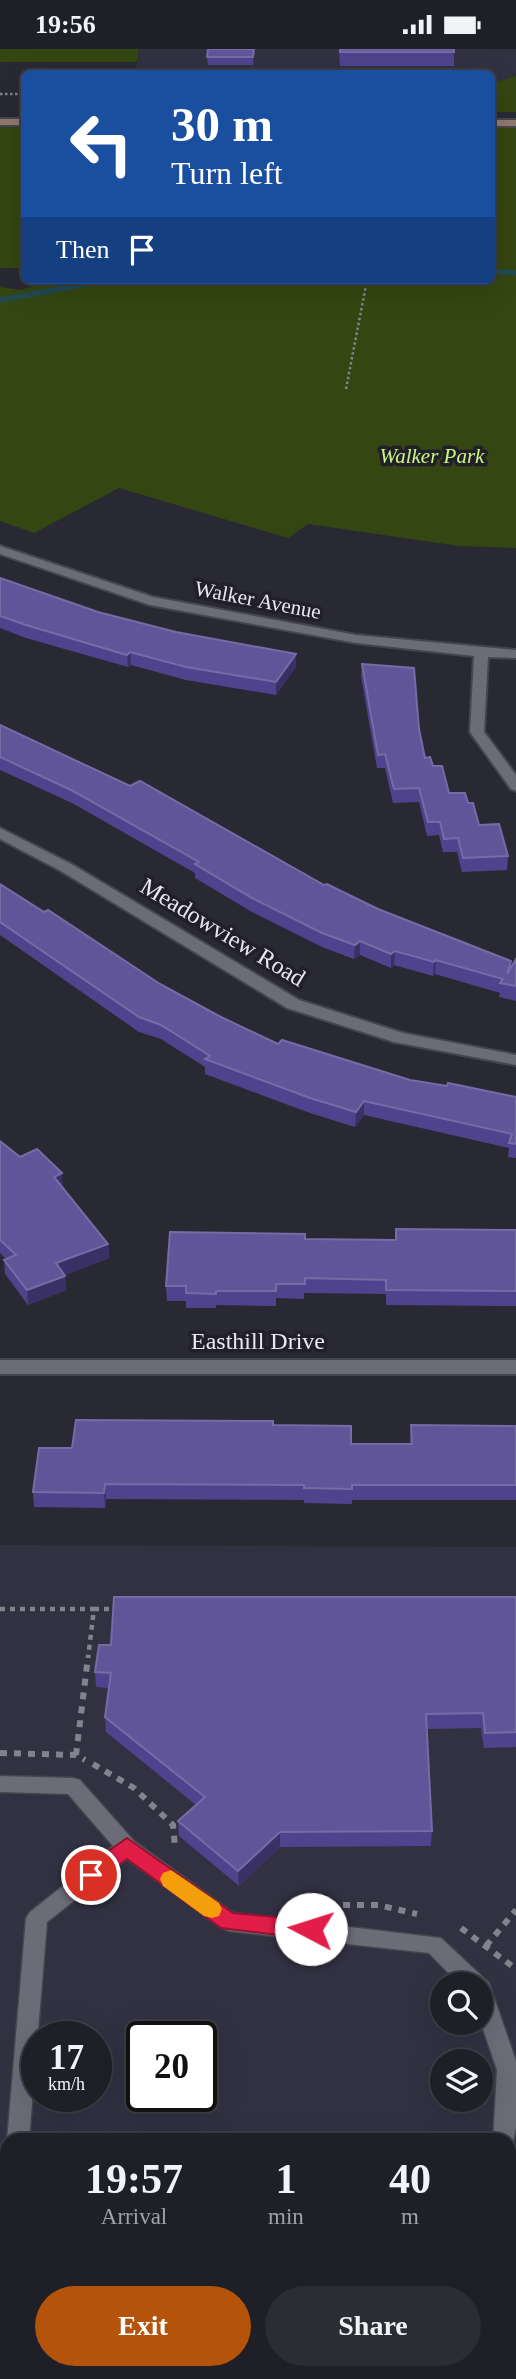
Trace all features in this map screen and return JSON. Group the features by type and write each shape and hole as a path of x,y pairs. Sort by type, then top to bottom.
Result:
{"main road":[{"path":"0,122 21,122"},
{"path":"495,123 516,123"}],"street":[{"name":"Walker Avenue","path":"0,550 150,601 356,639 481,653 516,654"},
{"path":"481,653 477,732 516,786"},
{"name":"Meadowview Road","path":"0,833 67,867 293,1004 400,1038 516,1060"},
{"name":"Easthill Drive","path":"0,1367 516,1367"}],"lane":[{"path":"0,1784 73,1786 127,1847 229,1922 434,1944 462,1972"},
{"path":"19,2133 37,1918 127,1847"},
{"path":"493,2026 508,2070 504,2133"}],"path":[{"path":"0,94 21,94"},
{"path":"346,389 366,284"},
{"path":"0,1609 121,1609"},
{"path":"76,1755 94,1609"},
{"path":"0,1753 76,1755 134,1788 173,1825 173,1846 183,1854"},
{"path":"329,1905 378,1905 428,1916"},
{"path":"486,1946 516,1910"},
{"path":"453,1922 516,1969"}],"shaded area":[{"path":"140,49 516,49 516,76 495,82 495,70 136,70"},
{"path":"0,1545 516,1547 516,2133 0,2133"}],"green space":[{"path":"0,49 139,49 137,62 0,62"},
{"path":"516,76 516,112 495,112 495,82"},
{"path":"0,127 21,127 21,268 0,268"},
{"name":"Walker Park","path":"495,127 516,127 516,548 459,546 308,524 288,538 119,488 34,533 0,521 0,287 21,290 39,284 495,284"}],"building":[{"path":"208,49 254,49 253,57 207,57"},
{"path":"340,49 454,49 454,52 340,52"},
{"path":"0,578 98,612 176,632 296,654 276,682 186,667 130,652 127,655 0,616"},
{"path":"362,664 414,668 419,729 425,758 430,757 433,766 442,766 449,793 465,793 468,803 473,803 479,825 499,824 508,856 463,858 458,838 444,839 440,822 428,822 419,788 394,789 385,754 378,755"},
{"path":"0,725 130,786 140,781 324,885 511,961 507,974 516,959 516,986 500,983 503,979 436,960 434,962 395,951 391,954 360,941 355,945 322,933 252,898 195,864 199,862 71,790 0,757"},
{"path":"0,884 44,912 48,910 160,984 278,1044 282,1040 410,1080 447,1086 448,1083 516,1097 516,1144 509,1143 512,1134 364,1101 356,1112 205,1059 210,1056 161,1025 139,1017 0,922"},
{"path":"0,1141 20,1157 37,1149 62,1173 54,1177 108,1244 56,1263 65,1276 27,1290 4,1260 16,1255 0,1240"},
{"path":"396,1229 516,1230 516,1291 386,1290 386,1280 305,1278 305,1284 276,1284 276,1291 186,1293 186,1286 166,1286 170,1232 305,1234 305,1239 396,1240"},
{"path":"76,1420 273,1421 273,1425 351,1426 351,1444 412,1444 411,1425 516,1426 516,1485 352,1485 352,1489 304,1488 304,1485 105,1484 104,1493 33,1492 39,1448 72,1448"},
{"path":"114,1597 516,1597 516,1732 485,1733 483,1713 426,1714 432,1831 280,1832 238,1871 178,1821 205,1797 105,1717 111,1673 95,1672 99,1645 111,1645"}],"waterway":[{"path":"495,271 516,273"},
{"path":"0,300 86,284"}],"slow traffic":[{"path":"171,1879 212,1909"}],"route":[{"path":"91,1875 127,1847 229,1922 311,1929"}]}
